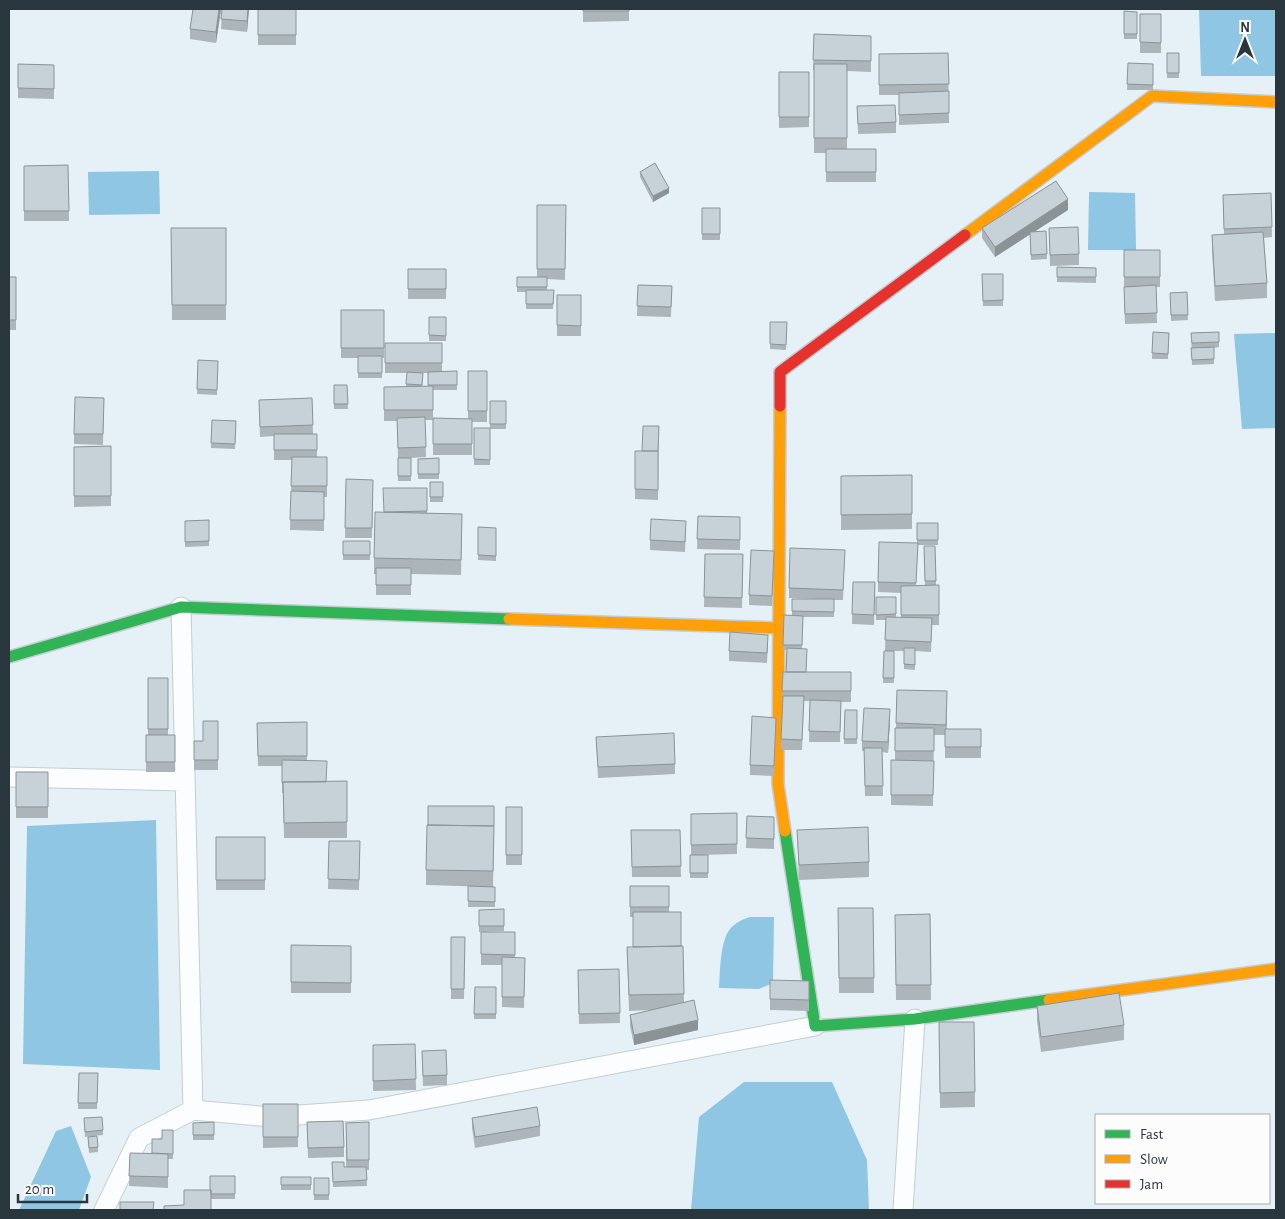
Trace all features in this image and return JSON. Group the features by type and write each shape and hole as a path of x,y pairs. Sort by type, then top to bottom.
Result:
{"street":[{"path":"815,1026 778,784 780,372 1152,96 1276,102"},
{"path":"9,657 181,606 779,628"},
{"path":"181,606 194,1110"},
{"path":"9,777 185,781"},
{"path":"104,1210 138,1138 194,1110 270,1117 369,1110 815,1026 915,1019 1276,969"},
{"path":"903,1210 915,1019"}],"water":[{"path":"1199,9 1276,9 1276,76 1201,76"},
{"path":"159,171 160,214 89,215 88,172"},
{"path":"1089,192 1135,193 1136,250 1088,250"},
{"path":"1276,333 1276,428 1242,429 1234,334"},
{"path":"156,820 160,1070 23,1064 27,826"},
{"path":"750,917 774,917 773,983 759,989 719,988 721,957 727,934 734,925"},
{"path":"744,1082 832,1082 867,1160 869,1210 691,1210 699,1117"},
{"path":"71,1126 91,1177 79,1210 19,1210 56,1131"}],"building":[{"path":"193,9 219,9 216,32 190,29"},
{"path":"222,9 248,9 247,21 221,19"},
{"path":"258,9 296,9 296,35 258,35"},
{"path":"583,9 629,9 629,11 583,11"},
{"path":"1124,11 1137,12 1137,34 1124,34"},
{"path":"1140,14 1161,14 1161,43 1140,42"},
{"path":"814,34 871,36 871,61 813,60"},
{"path":"948,53 949,84 879,85 879,54"},
{"path":"1167,53 1179,53 1179,73 1167,73"},
{"path":"1128,63 1153,64 1153,85 1127,84"},
{"path":"18,64 54,65 54,89 18,88"},
{"path":"814,64 847,64 847,138 814,138"},
{"path":"779,72 809,72 809,117 779,117"},
{"path":"949,91 949,113 899,115 899,93"},
{"path":"895,105 896,122 858,124 857,106"},
{"path":"826,149 876,149 876,172 826,172"},
{"path":"655,163 669,188 653,196 640,172"},
{"path":"68,165 69,211 24,211 24,166"},
{"path":"1056,181 1068,199 995,247 982,228"},
{"path":"1271,193 1272,227 1224,229 1223,195"},
{"path":"537,205 566,205 565,269 537,269"},
{"path":"702,208 720,208 720,234 702,234"},
{"path":"1078,227 1079,254 1050,255 1049,228"},
{"path":"171,228 226,228 226,305 172,305"},
{"path":"1046,231 1047,254 1031,255 1030,232"},
{"path":"1263,232 1267,283 1215,286 1212,235"},
{"path":"1124,250 1160,250 1160,277 1124,277"},
{"path":"1057,267 1096,268 1096,277 1057,277"},
{"path":"408,269 446,269 446,289 408,289"},
{"path":"982,274 1003,274 1003,300 983,301"},
{"path":"9,277 16,277 16,320 9,320"},
{"path":"517,277 547,277 547,287 517,287"},
{"path":"638,285 672,286 671,307 637,306"},
{"path":"1156,285 1157,313 1125,314 1124,287"},
{"path":"526,290 554,290 553,304 526,304"},
{"path":"1187,292 1188,315 1171,315 1170,293"},
{"path":"557,295 581,295 581,326 557,325"},
{"path":"341,310 384,310 384,348 341,348"},
{"path":"429,317 446,317 446,336 429,335"},
{"path":"770,322 787,322 786,345 770,344"},
{"path":"1153,332 1169,333 1168,354 1152,353"},
{"path":"1219,332 1219,342 1192,343 1191,333"},
{"path":"385,343 442,343 442,363 385,363"},
{"path":"1214,347 1214,359 1192,360 1191,348"},
{"path":"358,356 382,356 382,373 358,373"},
{"path":"198,360 218,361 217,390 197,389"},
{"path":"457,371 457,385 428,385 428,372"},
{"path":"468,371 487,371 487,411 468,411"},
{"path":"407,372 423,373 422,385 406,384"},
{"path":"334,385 347,385 348,404 334,404"},
{"path":"433,386 433,410 384,410 384,387"},
{"path":"75,397 104,398 103,434 74,434"},
{"path":"312,398 313,425 260,427 259,400"},
{"path":"490,401 506,401 506,424 490,424"},
{"path":"425,417 426,447 398,448 397,418"},
{"path":"433,418 472,419 472,444 433,444"},
{"path":"212,420 236,421 235,444 211,443"},
{"path":"643,426 659,426 658,451 642,451"},
{"path":"474,428 490,428 490,460 474,459"},
{"path":"274,434 317,434 317,450 274,450"},
{"path":"111,446 111,496 74,496 74,447"},
{"path":"635,451 658,451 658,490 635,489"},
{"path":"292,457 327,457 327,486 291,486"},
{"path":"398,458 411,458 411,476 398,476"},
{"path":"439,458 439,474 418,474 418,459"},
{"path":"912,475 912,514 841,515 841,476"},
{"path":"346,479 373,480 372,528 345,528"},
{"path":"430,482 443,482 443,497 430,497"},
{"path":"383,488 427,488 427,511 384,512"},
{"path":"291,491 324,492 324,520 290,520"},
{"path":"375,512 462,514 461,560 374,558"},
{"path":"698,516 740,517 740,540 697,539"},
{"path":"651,519 686,521 685,542 650,540"},
{"path":"209,520 209,541 185,542 185,521"},
{"path":"917,523 938,523 938,540 917,540"},
{"path":"478,527 496,528 496,556 478,555"},
{"path":"343,541 370,541 370,555 343,555"},
{"path":"879,542 918,543 916,583 878,582"},
{"path":"924,546 935,546 936,581 925,581"},
{"path":"790,548 845,550 843,590 789,588"},
{"path":"751,550 774,551 772,596 749,595"},
{"path":"705,554 743,554 742,598 704,597"},
{"path":"376,568 411,568 411,585 376,585"},
{"path":"853,582 875,582 874,615 852,614"},
{"path":"939,585 939,615 901,615 901,586"},
{"path":"876,597 896,597 896,614 876,615"},
{"path":"792,599 834,599 834,612 792,611"},
{"path":"784,615 803,616 802,645 783,645"},
{"path":"886,617 932,618 931,642 885,640"},
{"path":"730,632 768,635 767,653 729,651"},
{"path":"787,648 807,649 806,672 786,672"},
{"path":"904,648 915,648 915,665 904,664"},
{"path":"884,651 894,651 894,678 883,678"},
{"path":"783,672 851,672 851,691 782,691"},
{"path":"148,678 168,678 168,729 148,729"},
{"path":"897,690 947,691 946,725 896,723"},
{"path":"783,696 804,696 802,740 781,739"},
{"path":"810,700 841,701 840,732 809,731"},
{"path":"864,708 890,709 888,742 862,741"},
{"path":"845,710 857,710 857,739 844,739"},
{"path":"752,716 776,718 774,766 750,765"},
{"path":"203,721 218,721 218,760 194,760 194,741 203,741"},
{"path":"307,722 307,756 258,756 257,723"},
{"path":"895,728 934,728 934,751 895,751"},
{"path":"945,729 981,729 981,747 945,747"},
{"path":"674,733 675,764 598,767 596,737"},
{"path":"146,735 175,735 175,762 146,762"},
{"path":"864,748 882,748 883,786 865,786"},
{"path":"282,760 327,761 326,782 282,783"},
{"path":"891,760 934,761 933,795 891,795"},
{"path":"16,772 48,772 48,807 16,807"},
{"path":"347,781 347,822 284,823 283,782"},
{"path":"428,806 494,806 494,826 428,825"},
{"path":"506,807 522,807 522,855 506,855"},
{"path":"737,813 737,844 691,845 691,814"},
{"path":"747,816 774,817 774,839 746,838"},
{"path":"427,825 494,826 493,871 426,870"},
{"path":"868,827 869,862 799,865 797,830"},
{"path":"631,830 680,830 681,866 632,867"},
{"path":"216,837 265,837 265,880 216,880"},
{"path":"329,841 360,841 359,880 328,879"},
{"path":"690,855 708,855 708,873 690,873"},
{"path":"468,886 495,887 495,902 468,901"},
{"path":"630,886 669,886 669,907 630,907"},
{"path":"838,908 873,908 874,978 839,978"},
{"path":"504,909 504,926 479,926 479,910"},
{"path":"633,912 681,912 681,946 633,947"},
{"path":"930,914 931,985 896,985 895,915"},
{"path":"481,932 515,932 515,955 481,954"},
{"path":"451,937 465,937 464,989 451,989"},
{"path":"291,945 351,946 351,983 291,982"},
{"path":"683,946 684,994 629,995 627,947"},
{"path":"502,957 525,958 524,997 502,997"},
{"path":"619,969 620,1013 579,1014 578,970"},
{"path":"770,980 809,981 809,1000 770,999"},
{"path":"475,987 496,987 496,1014 474,1014"},
{"path":"1119,993 1124,1025 1041,1037 1037,1006"},
{"path":"694,1000 698,1020 634,1035 630,1015"},
{"path":"939,1022 974,1022 975,1092 940,1093"},
{"path":"415,1044 416,1079 373,1081 373,1045"},
{"path":"446,1050 447,1075 423,1076 422,1051"},
{"path":"79,1073 98,1073 97,1103 78,1103"},
{"path":"263,1104 298,1104 298,1137 263,1137"},
{"path":"537,1107 540,1126 475,1137 472,1118"},
{"path":"102,1117 103,1130 85,1132 84,1118"},
{"path":"343,1121 344,1147 308,1148 307,1122"},
{"path":"214,1122 214,1135 193,1135 193,1123"},
{"path":"369,1122 369,1160 347,1160 346,1123"},
{"path":"162,1130 173,1130 173,1154 152,1153 152,1139 162,1139"},
{"path":"97,1136 98,1147 89,1148 88,1137"},
{"path":"130,1153 168,1154 168,1177 129,1176"},
{"path":"332,1162 344,1162 344,1167 366,1167 367,1180 333,1182"},
{"path":"210,1176 235,1176 235,1194 211,1194"},
{"path":"281,1177 311,1177 311,1185 281,1185"},
{"path":"314,1178 329,1178 329,1195 314,1195"},
{"path":"184,1190 211,1190 211,1210 164,1210 164,1206 184,1205"},
{"path":"120,1202 154,1202 153,1210 120,1210"}],"traffic: fast":[{"path":"9,657 181,607 509,619"},
{"path":"785,831 815,1026 915,1019 1049,1000"}],"traffic: slow":[{"path":"965,235 1152,96 1276,102"},
{"path":"780,406 778,784 785,831"},
{"path":"509,619 779,628"},
{"path":"1049,1000 1276,969"}],"traffic: jam":[{"path":"780,406 780,372 965,235"}]}
